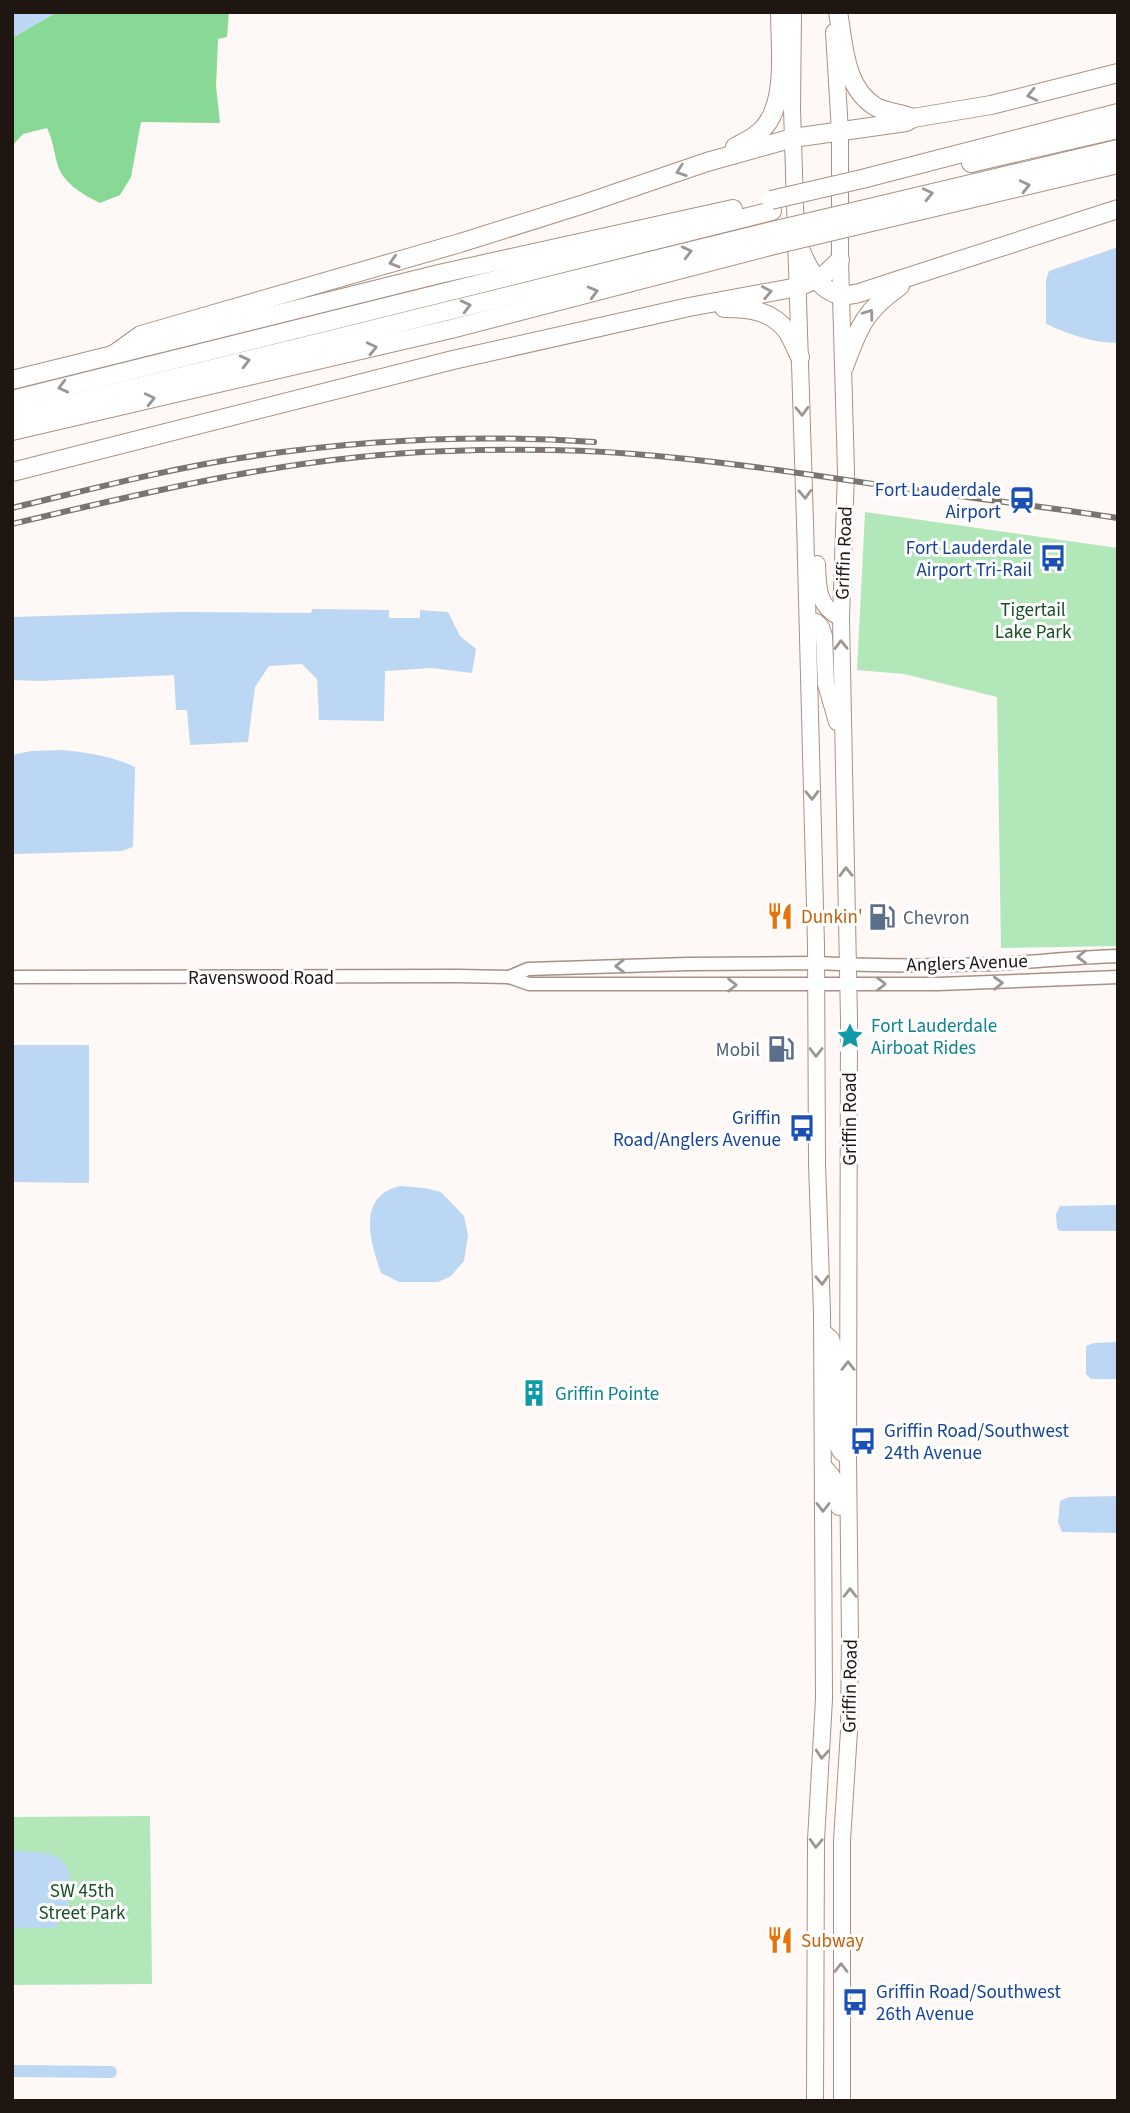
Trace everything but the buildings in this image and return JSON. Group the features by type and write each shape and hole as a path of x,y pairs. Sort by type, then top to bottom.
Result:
{"highway":[{"path":"724,157 736,146 752,138 766,125 775,110 779,92 780,12"},
{"path":"835,12 849,74 859,92 877,107 913,118"},
{"path":"113,355 141,335 460,243 584,205 724,157 793,138 905,122 913,118 990,105 1118,73"},
{"path":"862,184 1118,113"},
{"path":"12,400 771,206 1118,129"},
{"path":"862,217 1118,149"},
{"path":"12,418 862,217 1118,164"},
{"path":"12,380 439,274 771,206"},
{"path":"797,242 816,279 831,291 842,295 859,293 914,276 1118,209"},
{"path":"12,431 451,329 773,238"},
{"path":"12,472 453,360 689,307 798,287 829,272 840,260"},
{"path":"844,367 854,340 870,310 914,276"},
{"path":"689,307 760,311 776,319 788,332 800,357"}],"main road":[{"name":"Griffin Road","path":"793,12 793,138 806,522 822,1332 824,1699 816,1840 815,2101"},
{"name":"Griffin Road","path":"835,12 840,132 840,260 846,480 841,618 849,984 849,1731 842,1840 842,2101"},
{"path":"806,522 816,541 818,584 822,603 829,612 841,618"},
{"path":"808,620 821,627 824,636 826,684 843,744"},
{"path":"822,1332 831,1339 834,1348 834,1440 841,1452 848,1457"},
{"path":"823,1466 833,1475 838,1488 839,1548 850,1566"}],"street":[{"name":"Anglers Avenue","path":"816,963 995,964 1118,956"},
{"name":"Ravenswood Road","path":"509,977 528,969 816,963"},
{"name":"Ravenswood Road","path":"12,977 509,977 529,984 816,984"},
{"name":"Anglers Avenue","path":"816,984 998,983 1118,977"}],"green space":[{"path":"57,12 229,12 227,37 218,39 216,86 220,123 141,122 131,177 120,195 100,203 81,193 61,172 47,128 23,134 12,146 12,38"},
{"name":"Tigertail Lake Park","path":"865,512 1118,548 1118,946 1001,948 997,697 904,674 857,670"},
{"name":"SW 45th Street Park","path":"150,1816 152,1984 12,1985 12,1817"}],"water":[{"path":"12,12 57,12 12,38"},
{"path":"1118,247 1118,343 1090,340 1046,324 1046,280 1049,271"},
{"path":"312,609 389,610 389,618 420,618 420,610 448,612 460,636 476,649 472,673 431,668 385,671 384,721 319,720 317,679 302,664 269,666 255,687 248,742 190,745 187,710 176,710 174,675 12,680 12,617 178,612 311,613"},
{"path":"60,750 99,755 135,767 133,847 122,851 12,854 12,755"},
{"path":"12,1045 89,1045 89,1183 12,1182"},
{"path":"401,1186 441,1192 464,1216 468,1235 464,1261 451,1276 438,1282 399,1282 381,1273 371,1234 372,1209 377,1199 387,1191"},
{"path":"1118,1205 1118,1231 1060,1231 1057,1228 1056,1214 1060,1206"},
{"path":"1118,1342 1118,1379 1091,1379 1086,1374 1086,1346"},
{"path":"1118,1496 1118,1533 1062,1532 1058,1522 1060,1501 1069,1497"},
{"path":"12,1850 52,1855 66,1866 70,1895 67,1908 55,1928 12,1928"}],"waterway":[{"path":"12,2071 111,2072"}],"railway":[{"path":"12,508 183,468 328,447 461,439 594,442"},
{"path":"12,524 174,487 283,467 393,454 518,450 611,452 701,460 1118,518"}],"place":[{"name":"Fort Lauderdale Airport","path":"1022,500"},
{"name":"Fort Lauderdale Airport Tri-Rail","path":"1053,558"},
{"name":"Dunkin'","path":"780,916"},
{"name":"Chevron","path":"882,917"},
{"name":"Fort Lauderdale Airboat Rides","path":"850,1036"},
{"name":"Mobil","path":"781,1049"},
{"name":"Griffin Road/Anglers Avenue","path":"802,1128"},
{"name":"Griffin Pointe","path":"534,1393"},
{"name":"Griffin Road/Southwest 24th Avenue","path":"863,1441"},
{"name":"Subway","path":"780,1940"},
{"name":"Griffin Road/Southwest 26th Avenue","path":"855,2002"}]}
